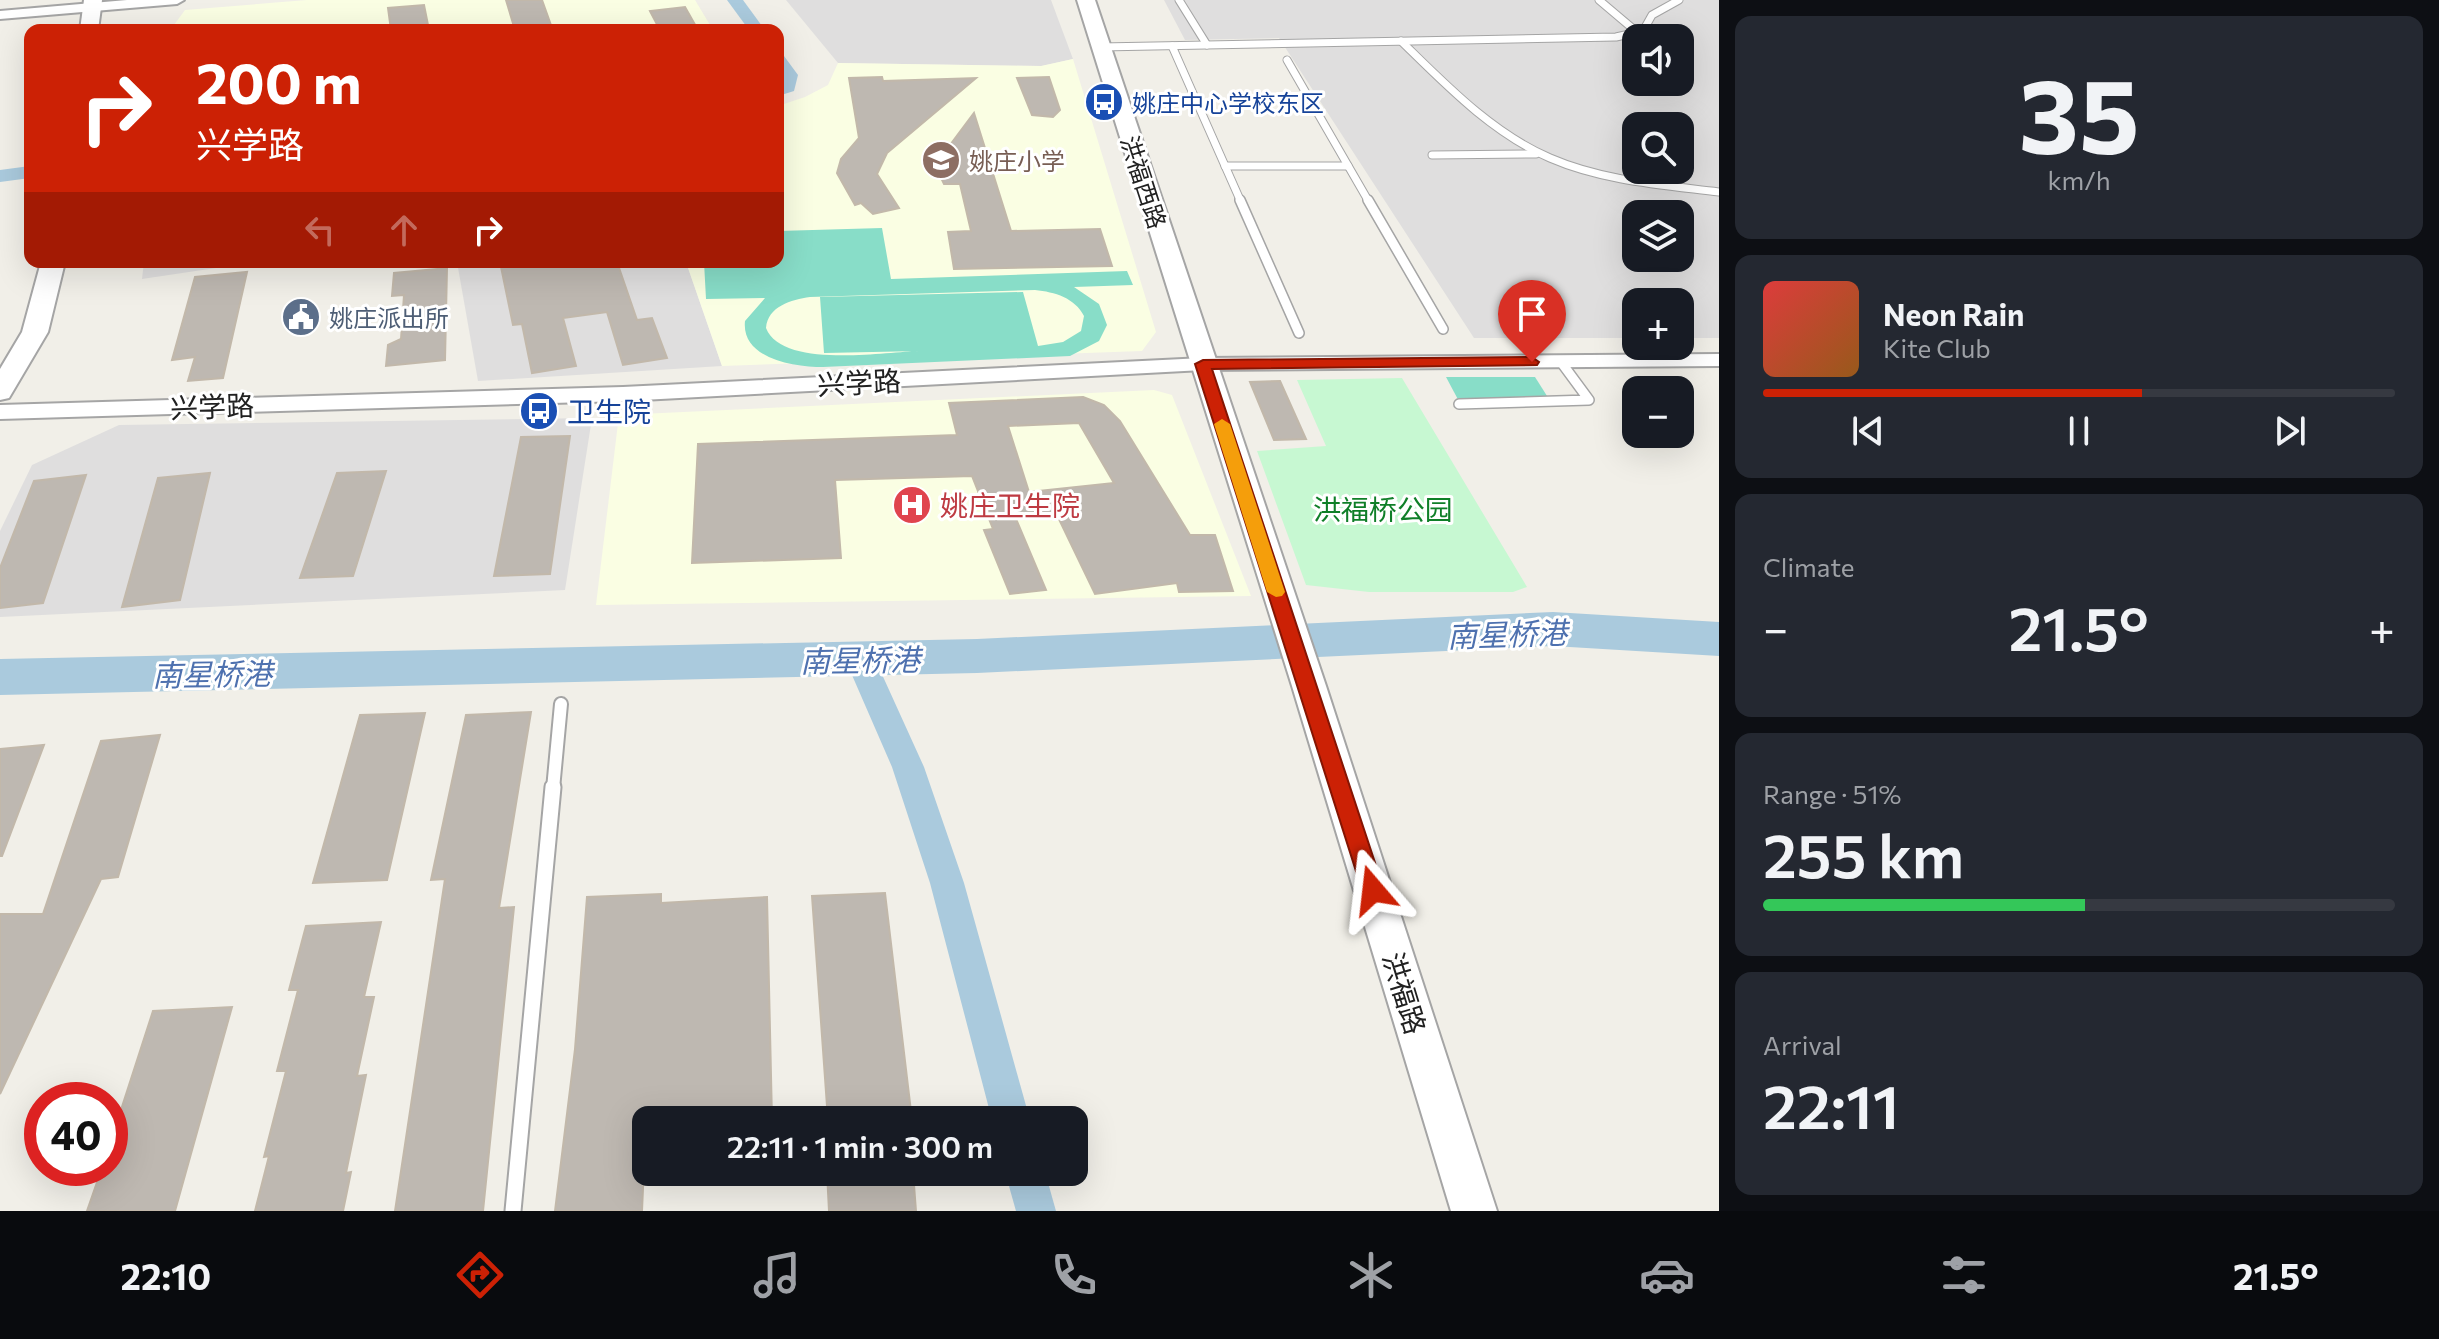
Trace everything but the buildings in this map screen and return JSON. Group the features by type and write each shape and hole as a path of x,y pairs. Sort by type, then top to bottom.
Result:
{"street":[{"path":"0,15 93,3 177,0"},
{"name":"洪福西路","path":"1086,0 1203,364"},
{"path":"90,24 93,3"},
{"path":"0,392 35,332 51,268"},
{"name":"兴学路","path":"0,412 623,394 1203,364 1719,360"},
{"name":"洪福路","path":"1203,364 1309,686 1474,1211"}],"lane":[{"path":"1179,0 1207,45"},
{"path":"1599,0 1627,24"},
{"path":"1647,24 1652,15 1679,0"},
{"path":"1101,47 1622,36"},
{"path":"1401,41 1500,128 1542,154 1613,176 1719,192"},
{"path":"1172,46 1299,333"},
{"path":"1287,60 1443,329"},
{"path":"1432,155 1542,154"},
{"path":"1225,166 1348,166"},
{"path":"1459,404 1589,400 1561,362"},
{"path":"513,1211 561,704"}],"shaded area":[{"path":"307,0 695,0 709,24 175,24 185,10"},
{"path":"786,0 1051,0 1073,59 1042,66 838,63"},
{"path":"1164,0 1719,0 1719,338 1694,338 1694,288 1622,288 1622,338 1474,338 1279,38 1185,40"},
{"name":"姚庄小学","path":"1073,59 1156,332 1142,351 722,366 688,268 784,268 784,104 828,85 838,63 1041,66"},
{"path":"143,268 216,268 142,279"},
{"path":"458,268 688,268 722,366 478,381"},
{"name":"姚庄卫生院","path":"1154,390 1172,395 1251,596 596,605 619,415"},
{"path":"592,418 565,590 0,617 0,531 32,465 119,425"}],"green space":[{"path":"882,228 891,279 1127,271 1133,285 1074,287 1099,304 1107,325 1099,341 1070,356 823,367 772,358 752,344 746,334 745,321 765,298 706,299 704,268 784,268 784,231","holes":["1035,290 1057,294 1075,305 1084,316 1081,331 1063,342 1038,346 1023,292 820,297 824,353 920,351 812,354 776,341 766,328 776,309 788,302 810,297"]},
{"path":"1446,377 1535,377 1554,407 1462,407"},
{"name":"洪福桥公园","path":"1402,378 1527,587 1513,592 1369,592 1306,585 1257,451 1326,446 1297,380"}],"waterway":[{"path":"735,0 753,24"},
{"path":"784,67 790,75 788,87 784,89"},
{"path":"0,176 24,173"},
{"name":"南星桥港","path":"0,677 977,656 1553,629 1719,639"},
{"path":"860,659 908,767 947,883 1007,1106"},
{"path":"1029,1186 1036,1211"}],"slow traffic":[{"path":"1222,424 1276,592"}],"place":[{"name":"姚庄中心学校东区","path":"1104,102"},
{"name":"姚庄小学","path":"941,160"},
{"name":"姚庄派出所","path":"301,317"},
{"name":"卫生院","path":"539,411"},
{"name":"姚庄卫生院","path":"912,505"}],"route":[{"path":"1373,890 1203,364 1532,362"}]}
